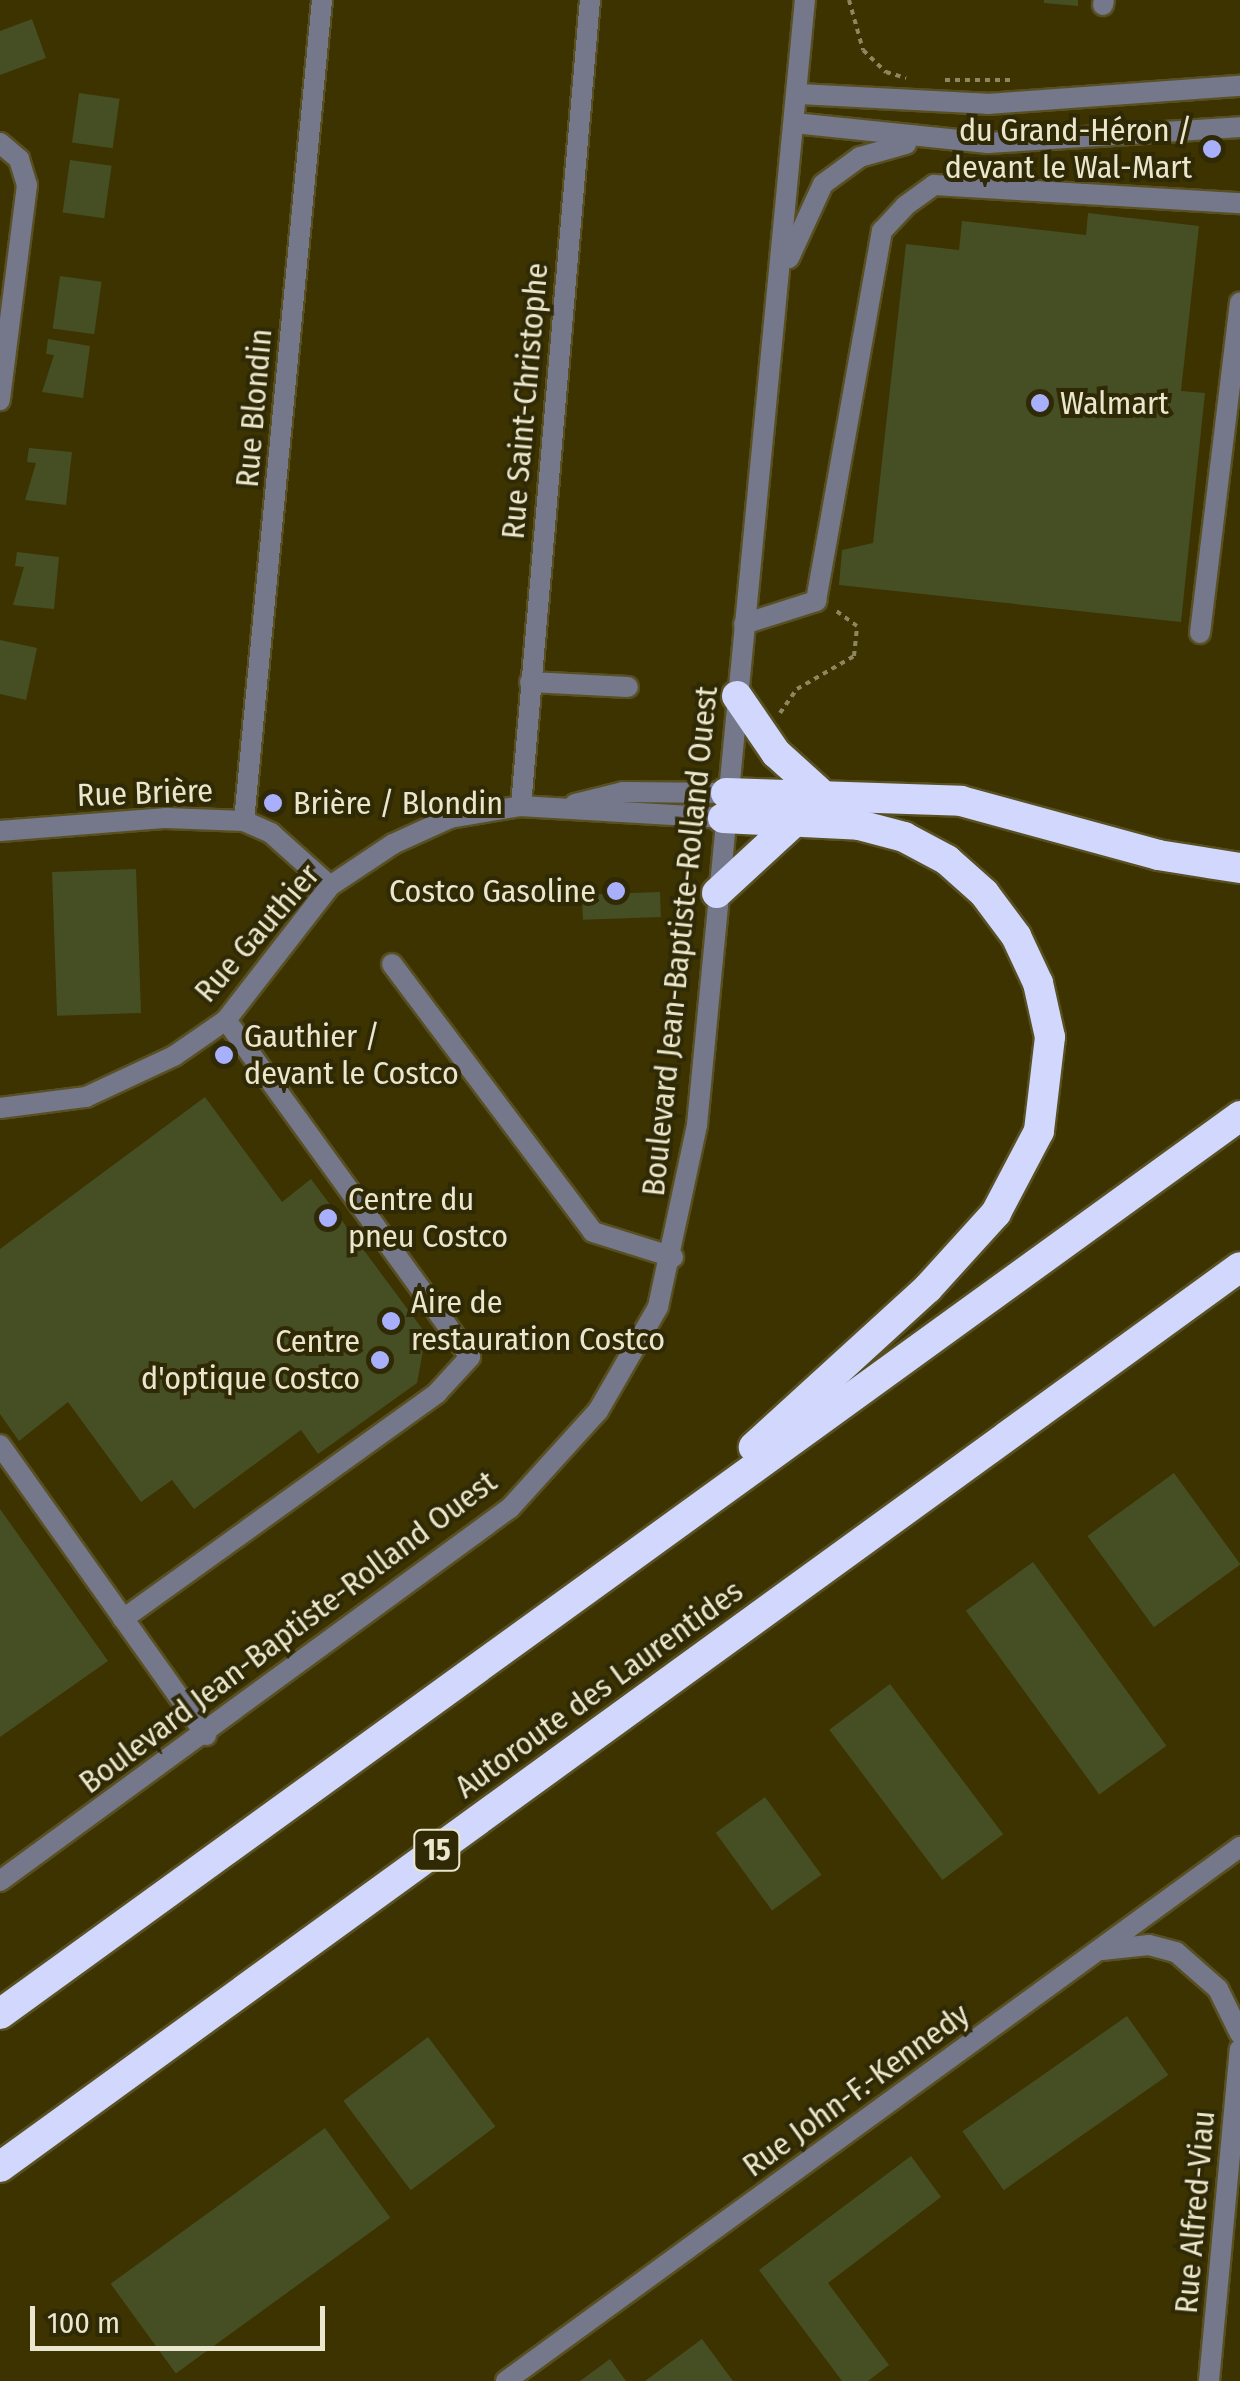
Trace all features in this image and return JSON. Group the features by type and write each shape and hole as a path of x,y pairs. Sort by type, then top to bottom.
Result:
{"highway":[{"path":"737,696 776,752 818,791"},
{"path":"725,805 818,791 961,801 1158,855 1240,868"},
{"path":"654,1539 967,1248 1021,1173 1044,1112 1050,1054 1044,1003 1031,964 997,908 960,870 904,837 860,826 796,821 725,805"},
{"path":"718,893 796,821"},
{"path":"0,2014 1240,1116"},
{"name":"Autoroute des Laurentides","path":"0,2168 1240,1270"}],"street":[{"name":"Rue Blondin","path":"244,821 322,0"},
{"name":"Rue Saint-Christophe","path":"521,806 590,0"},
{"name":"Boulevard Jean-Baptiste-Rolland Ouest","path":"0,1882 206,1735 510,1508 598,1412 658,1306 672,1257 697,1124 725,805 799,94 805,0"},
{"path":"799,94 987,104 1240,86"},
{"path":"794,123 988,144 1240,126"},
{"path":"781,273 824,184 860,157 928,140"},
{"path":"0,143 19,159 27,185 0,400"},
{"path":"744,624 816,601 882,232 905,206 934,185 1240,203"},
{"path":"1200,633 1240,302"},
{"path":"530,682 628,688"},
{"name":"Rue Gauthier","path":"0,1108 86,1098 174,1056 226,1020 330,886 393,844 450,818 521,806 562,807 623,816 725,805"},
{"name":"Rue Brière","path":"0,831 166,818 244,821 270,833 330,886"},
{"path":"392,964 592,1232 672,1257"},
{"path":"124,1619 436,1393 470,1357 226,1020"},
{"path":"0,1445 206,1735"},
{"name":"Rue John-F.-Kennedy","path":"506,2381 1240,1847"},
{"path":"1096,1952 1148,1945 1176,1952 1218,1989 1240,2034"},
{"name":"Rue Alfred-Viau","path":"1209,2381 1240,2049"}],"path":[{"path":"848,0 864,50 886,72 912,78"},
{"path":"942,80 1031,80"},
{"path":"772,726 797,689 854,656 859,645 851,617 816,601"}],"building":[{"path":"1078,0 1078,6 1044,3"},
{"path":"32,19 46,58 0,75 0,31"},
{"path":"79,93 120,99 113,148 72,143"},
{"path":"70,160 112,166 104,218 63,212"},
{"path":"1088,213 1199,226 1181,391 1205,393 1181,622 839,585 842,550 873,543 906,244 959,250 962,221 1086,235"},
{"path":"60,276 102,282 94,334 53,328"},
{"path":"48,339 90,346 83,398 42,392 54,355 46,354"},
{"path":"29,448 72,452 66,505 25,500 36,463 27,462"},
{"path":"17,552 59,557 54,609 13,605 24,567 15,566"},
{"path":"0,640 37,648 26,700 0,694"},
{"path":"136,869 141,1013 57,1016 52,872"},
{"path":"660,892 661,917 583,920 582,895"},
{"path":"205,1097 282,1202 311,1179 426,1334 417,1383 318,1454 301,1430 194,1509 172,1480 141,1502 68,1402 19,1441 0,1414 0,1249"},
{"path":"1174,1473 1240,1565 1154,1627 1087,1536"},
{"path":"0,1509 108,1661 0,1737"},
{"path":"1033,1562 1166,1746 1099,1794 966,1611"},
{"path":"890,1684 1003,1834 942,1880 829,1730"},
{"path":"765,1797 821,1875 772,1911 716,1833"},
{"path":"1127,2016 1168,2075 1004,2190 962,2131"},
{"path":"428,2037 495,2126 411,2190 343,2101"},
{"path":"325,2128 390,2218 176,2374 111,2284"},
{"path":"911,2156 941,2197 828,2283 889,2365 868,2381 842,2381 759,2270"},
{"path":"702,2339 733,2381 645,2381"},
{"path":"610,2359 626,2381 580,2381"}],"place":[{"name":"du Grand-Héron / devant le Wal-Mart","path":"1212,149"},
{"name":"Walmart","path":"1040,403"},
{"name":"Brière / Blondin","path":"273,803"},
{"name":"Costco Gasoline","path":"616,891"},
{"name":"Gauthier / devant le Costco","path":"224,1055"},
{"name":"Centre du pneu Costco","path":"328,1218"},
{"name":"Aire de restauration Costco","path":"391,1321"},
{"name":"Centre d'optique Costco","path":"380,1360"}]}
